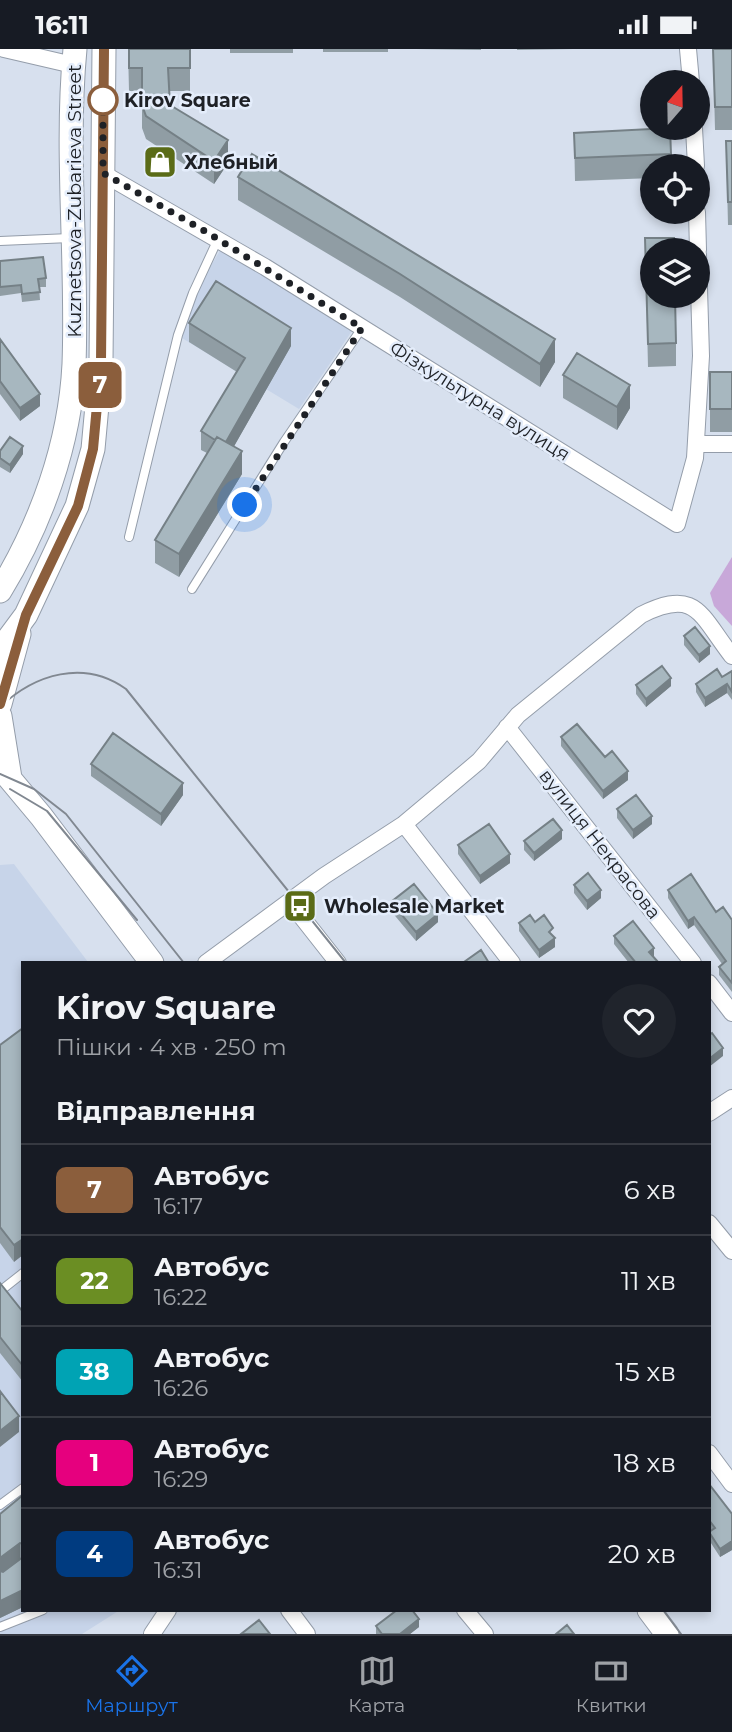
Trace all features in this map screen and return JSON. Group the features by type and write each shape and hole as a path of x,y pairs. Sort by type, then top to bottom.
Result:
{"main road":[{"name":"Kuznetsova-Zubarieva Street","path":"0,650 26,615 78,506 93,449 101,362 104,49"},
{"name":"Kuznetsova-Zubarieva Street","path":"0,591 43,509 65,421 74,366 74,57"},
{"path":"0,704 26,615"},
{"path":"0,716 5,772 150,961"},
{"path":"650,1612 667,1634"}],"street":[{"path":"4,49 74,57"},
{"path":"688,49 690,70"},
{"name":"Фізкультурна вулиця","path":"103,173 218,239 677,524 696,444"},
{"path":"700,308 701,356 696,444 732,444"},
{"path":"208,961 404,824 479,761 507,727 641,615 677,601 692,605 732,656"},
{"name":"вулиця Некрасова","path":"507,727 690,961"},
{"path":"404,824 510,961"},
{"path":"290,902 336,961"},
{"path":"711,986 732,1013"},
{"path":"711,1112 732,1098"},
{"path":"711,1225 732,1251"},
{"path":"711,1456 732,1484"},
{"path":"290,1612 307,1634"},
{"path":"467,1612 485,1634"},
{"path":"160,1621 171,1634"}],"lane":[{"path":"0,240 73,238"},
{"path":"128,537 178,335 192,293 218,239"},
{"path":"192,589 284,442 362,328"},
{"path":"10,1296 2,1286 21,1274"},
{"path":"0,1505 21,1489"},
{"path":"0,1627 38,1612"}],"shaded area":[{"path":"222,247 354,328 299,409 182,338 201,283"},
{"path":"732,557 732,626 714,606 710,593"},
{"path":"14,864 87,961 21,961 21,1612 117,1612 82,1634 0,1634 0,865"}],"building":[{"path":"129,49 190,49 190,68 168,68 170,105 228,140 214,161 146,116 142,105 142,68 129,68"},
{"path":"713,49 732,49 732,107 715,107"},
{"path":"640,130 640,140 670,140 671,154 575,158 574,133"},
{"path":"726,141 732,141 732,202 728,202"},
{"path":"252,154 555,339 540,364 400,274 238,177"},
{"path":"43,257 46,278 38,279 40,292 22,294 21,285 0,287 0,261"},
{"path":"216,281 291,328 226,442 217,437 215,440 201,431 245,358 189,323"},
{"path":"647,308 675,308 676,343 648,344"},
{"path":"0,339 40,394 20,408 0,381"},
{"path":"577,353 630,385 617,407 563,375"},
{"path":"710,372 732,372 732,409 710,409"},
{"path":"10,437 23,446 10,465 0,458 0,451"},
{"path":"217,437 242,451 179,554 155,540"},
{"path":"695,627 710,646 699,655 684,636"},
{"path":"662,666 671,678 646,699 636,685"},
{"path":"717,669 722,677 732,671 732,692 727,684 705,698 696,684"},
{"path":"577,724 605,757 612,751 628,771 603,791 561,737"},
{"path":"113,733 183,783 161,814 91,764"},
{"path":"636,795 652,816 633,830 617,809"},
{"path":"553,819 562,830 534,853 524,841"},
{"path":"489,824 510,854 480,876 458,845"},
{"path":"588,873 601,890 587,901 574,885"},
{"path":"691,874 716,912 723,907 732,920 732,983 719,967 726,961 694,917 688,921 668,890"},
{"path":"414,884 438,914 416,932 391,902"},
{"path":"530,915 535,922 544,915 553,928 549,932 555,938 539,950 519,923"},
{"path":"633,921 654,948 649,952 657,961 634,961 614,936"},
{"path":"481,950 488,961 465,961"},
{"path":"21,1029 21,1240 14,1245 0,1227 0,1045"},
{"path":"711,1034 723,1048 711,1057"},
{"path":"0,1283 21,1309 21,1363 0,1337"},
{"path":"0,1391 19,1416 0,1431"},
{"path":"711,1487 732,1514 732,1541 720,1549 711,1535 711,1531 715,1528 711,1523"},
{"path":"21,1497 21,1543 0,1558 0,1514"},
{"path":"21,1558 21,1591 0,1601 0,1571 3,1572"},
{"path":"394,1612 414,1612 419,1619 400,1634 382,1634 376,1626"},
{"path":"259,1620 270,1634 241,1634"},
{"path":"567,1625 574,1634 556,1634"}],"tram line":[{"path":"0,707 29,686 60,674 94,675 126,689 344,961"},
{"path":"0,774 34,789 66,814 182,961"},
{"path":"10,789 47,811 137,920"},
{"path":"664,1612 681,1634"}],"bus line":[{"name":"7","path":"0,704 3,685 26,615 78,506 93,449 101,362 104,49"}],"place":[{"name":"Kirov Square","path":"103,100"},
{"name":"Хлебный","path":"160,162"},
{"name":"Wholesale Market","path":"300,906"}],"route":[{"path":"103,100 103,173 203,230 362,328 284,442 245,505"}]}
